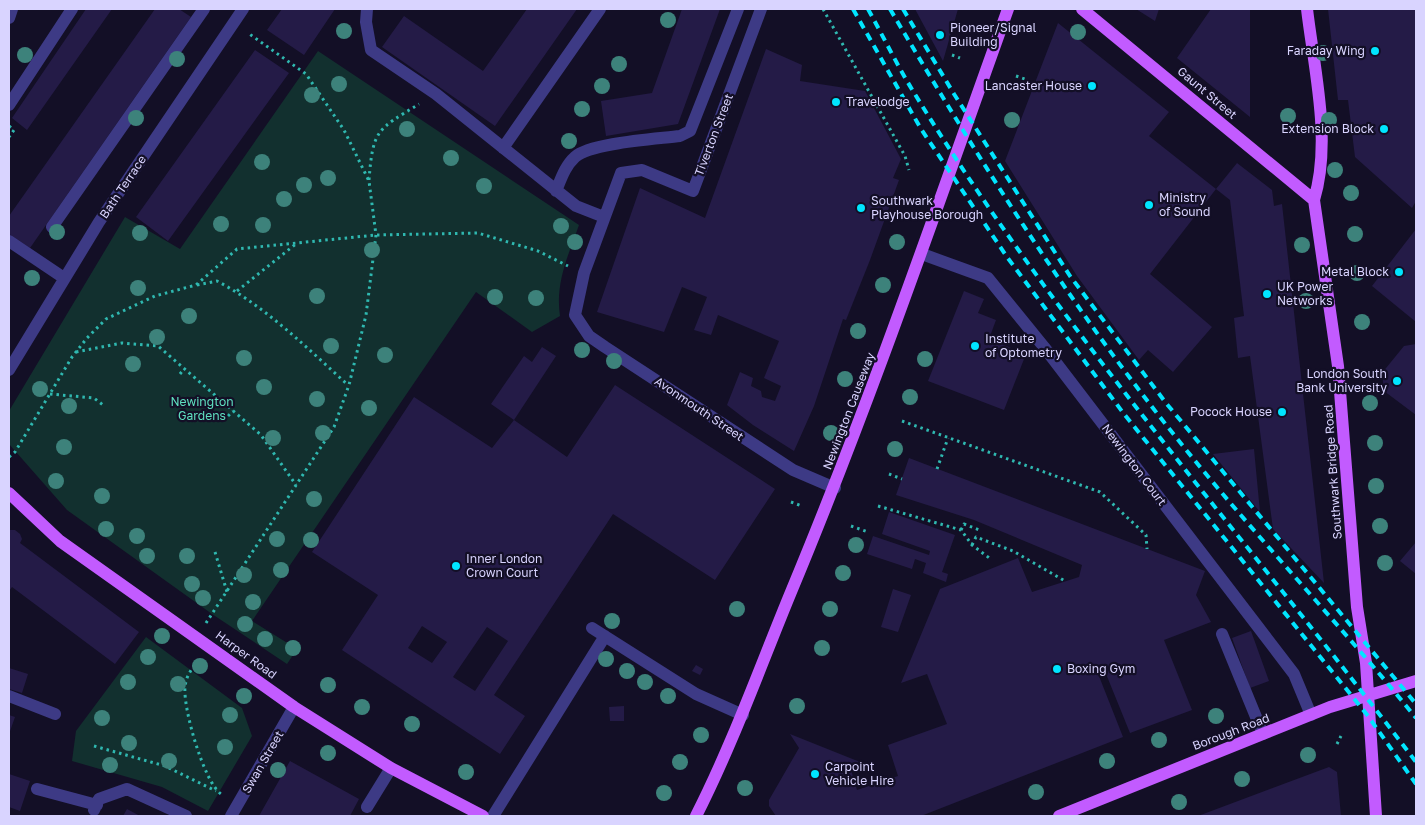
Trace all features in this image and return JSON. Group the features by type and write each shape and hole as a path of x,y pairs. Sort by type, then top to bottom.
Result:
{"main road":[{"name":"Newington Causeway","path":"696,816 743,714 834,488 922,254 1008,9"},
{"name":"Gaunt Street","path":"1082,9 1314,200"},
{"name":"Southwark Bridge Road","path":"1307,9 1320,120 1322,158 1321,178 1314,200 1338,366 1357,607 1366,663 1376,816"},
{"name":"Harper Road","path":"9,493 60,541 197,636 294,707 391,768 483,816"},
{"name":"Borough Road","path":"1059,816 1311,715 1416,681"}],"street":[{"path":"9,18 12,9"},
{"path":"9,105 72,9"},
{"path":"52,227 204,9"},
{"name":"Bath Terrace","path":"9,370 64,278 243,9"},
{"path":"367,9 366,22 371,50 436,94 576,206 604,217"},
{"path":"503,148 600,9"},
{"path":"556,191 565,170 576,156 593,148 680,136 690,131 738,9"},
{"name":"Tiverton Street","path":"575,315 584,273 620,173 642,170 693,191 761,9"},
{"path":"9,241 64,278"},
{"name":"Newington Court","path":"922,254 988,278 1044,347 1294,674 1311,715"},
{"name":"Avonmouth Street","path":"575,315 589,336 793,470 834,488"},
{"path":"592,628 696,694 743,714"},
{"path":"1222,634 1262,734"},
{"path":"493,816 605,636"},
{"path":"9,696 55,714"},
{"name":"Swan Street","path":"231,816 294,707"},
{"path":"367,807 391,768"},
{"path":"37,788 95,807 99,799 127,789 186,816"}],"path":[{"path":"823,9 905,156 909,170"},
{"path":"242,40 248,33 306,74 344,130 369,181"},
{"path":"952,55 960,58"},
{"path":"1016,76 1028,80"},
{"path":"197,636 334,427 349,385 366,315 376,235 369,181 371,147 383,126 436,94"},
{"path":"9,126 14,130 9,137"},
{"path":"196,285 237,249 376,235 478,233 538,251 584,273"},
{"path":"237,291 298,242"},
{"path":"9,457 15,452 75,352 106,319 155,296 196,285 217,281 237,291 278,322 349,385"},
{"path":"75,352 122,343 158,346 261,435 296,485"},
{"path":"180,374 184,369"},
{"path":"50,394 94,398 103,404"},
{"path":"228,416 233,411"},
{"path":"902,421 1100,492 1146,535 1146,549"},
{"path":"937,469 948,438"},
{"path":"890,474 902,478"},
{"path":"791,502 802,506"},
{"path":"878,506 961,530 972,546 992,560"},
{"path":"961,530 964,524 982,531"},
{"path":"851,526 868,532"},
{"path":"972,546 976,537 1013,551 1065,581"},
{"path":"215,552 226,592"},
{"path":"209,645 186,679 185,703 190,726 212,782 219,793"},
{"path":"1338,744 1341,736"},
{"path":"94,746 165,766 238,804"}],"green space":[{"name":"Newington Gardens","path":"318,51 579,225 561,281 559,292 560,316 532,332 476,292 252,621 297,649 287,664 212,614 67,510 9,444 9,411 125,217 180,249"},
{"path":"146,637 242,708 252,736 208,811 162,787 72,761 76,731"}],"building":[{"path":"86,9 112,9 27,130 12,118"},
{"path":"155,9 179,9 191,17 30,248 9,234 9,216"},
{"path":"282,9 335,9 304,55 267,30"},
{"path":"527,9 577,9 495,126 382,47 404,16 483,71"},
{"path":"682,9 720,9 678,124 606,136 601,101 652,93"},
{"name":"Pioneer/Signal Building","path":"915,9 958,9 943,61"},
{"path":"1136,9 1159,9 1155,21"},
{"path":"1211,9 1250,9 1250,117 1177,58"},
{"path":"1328,9 1416,9 1416,201 1412,208 1355,157 1348,100 1338,100"},
{"path":"1058,23 1169,112 1149,136 1216,189 1150,274 1212,327 1173,372 1148,350 1139,360 1077,276 1005,161"},
{"path":"766,49 802,65 800,81 865,91 901,159 893,178 899,180 870,260 846,320 843,319 814,406 794,451 753,425 727,405 740,372 753,378 751,386 761,391 762,397 775,401 781,386 764,378 779,341 718,315 711,335 694,330 707,297 682,287 664,332 597,312 640,188 705,218"},
{"path":"255,50 289,73 168,241 136,217"},
{"path":"1237,163 1272,190 1274,206 1282,204 1324,583 1273,529 1250,356 1238,358 1234,318 1244,316 1230,200 1216,189"},
{"name":"Metal Block","path":"1416,229 1416,322 1372,286"},
{"name":"Institute of Optometry","path":"964,291 984,299 978,313 996,320 989,339 1026,354 1004,410 928,381"},
{"path":"1416,344 1416,415 1384,391 1382,373 1404,346"},
{"path":"542,347 556,356 514,420 491,404 524,356 532,362"},
{"name":"Inner London Crown Court","path":"615,385 775,489 715,580 613,514 494,695 525,716 500,754 342,650 378,595 312,552 414,397 492,448 514,420 567,457","holes":["422,626 447,642 432,663 408,648","487,627 508,641 475,691 453,677"]},
{"path":"1254,449 1260,512 1213,454"},
{"path":"909,458 1205,571 1196,595 1211,622 1164,640 1192,710 1130,733 1102,664 1095,666 1123,737 921,816 776,816 769,806 769,800 799,748 790,734 860,762 851,770 857,790 898,776 888,745 947,724 927,674 901,683 940,589 1018,558 1032,592 1079,577 1082,565 974,520 896,495"},
{"path":"889,512 955,535 942,572 948,574 946,582 923,573 926,563 915,559 912,569 867,554 873,536 929,555 930,551 882,534"},
{"path":"9,530 15,530 22,539 20,543 139,632 115,664 12,587 9,591"},
{"path":"1416,542 1416,574 1400,561"},
{"path":"893,589 911,595 898,632 881,627"},
{"path":"1251,631 1269,681 1250,688 1232,638"},
{"path":"696,665 703,669 700,675 692,671"},
{"path":"9,668 28,674 22,693 9,689"},
{"path":"624,706 624,721 610,721 609,707"},
{"path":"9,715 15,717 9,734"},
{"path":"290,761 359,799 350,816 259,816"},
{"path":"1329,767 1337,772 1341,816 1198,816"},
{"path":"9,774 30,781 20,811 9,807"},
{"path":"127,809 140,816 123,816"}],"railway":[{"path":"853,9 921,129 1007,257 1124,414 1368,716 1416,784"},
{"path":"868,9 913,91 1029,265 1092,350 1416,762"},
{"path":"890,9 991,176 1100,338 1208,476 1267,546 1358,648 1416,718"},
{"path":"903,9 954,94 1070,276 1166,403 1416,704"}],"place":[{"name":"Pioneer/Signal Building","path":"940,35"},
{"name":"Faraday Wing","path":"1375,51"},
{"name":"Lancaster House","path":"1092,86"},
{"name":"Travelodge","path":"836,102"},
{"name":"Extension Block","path":"1384,129"},
{"name":"Ministry of Sound","path":"1149,205"},
{"name":"Southwark Playhouse Borough","path":"861,208"},
{"name":"Metal Block","path":"1399,272"},
{"name":"UK Power Networks","path":"1267,294"},
{"name":"Institute of Optometry","path":"975,346"},
{"name":"London South Bank University","path":"1397,381"},
{"name":"Pocock House","path":"1282,412"},
{"name":"Inner London Crown Court","path":"456,566"},
{"name":"Boxing Gym","path":"1057,669"},
{"name":"Carpoint Vehicle Hire","path":"815,774"}]}
